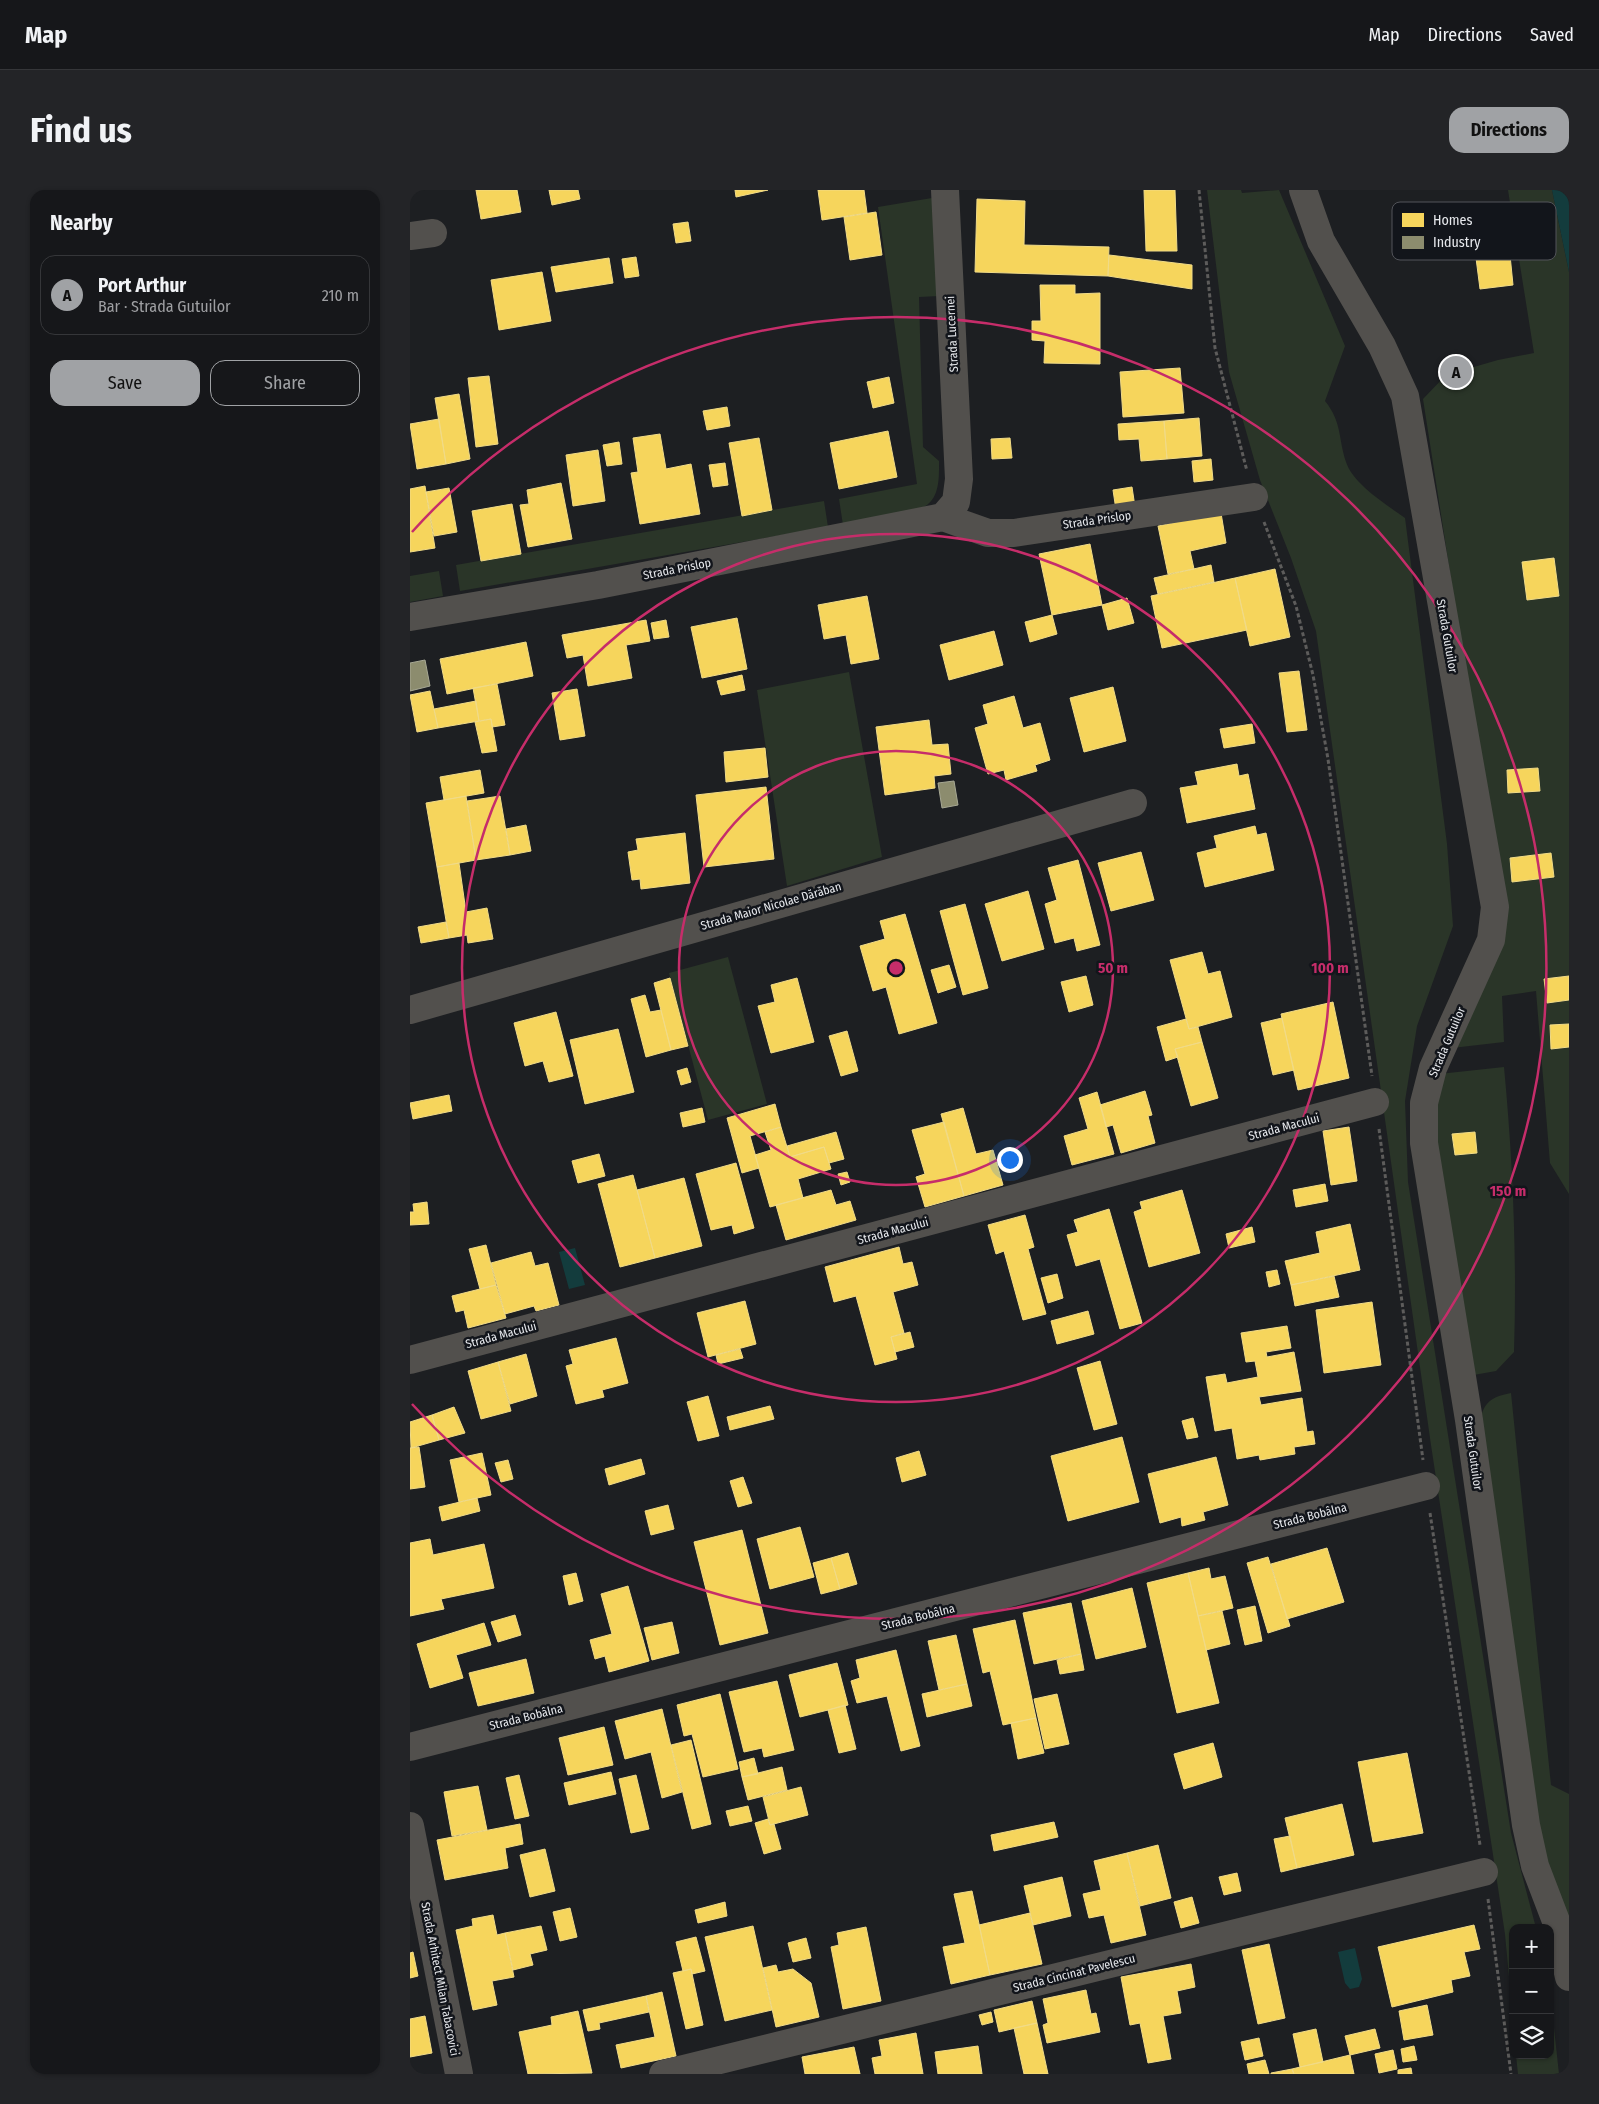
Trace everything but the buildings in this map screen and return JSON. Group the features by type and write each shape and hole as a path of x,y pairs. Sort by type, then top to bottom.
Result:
{"street":[{"name":"Strada Lucernei","path":"943,516 956,502 959,478 944,190"},
{"name":"Strada Gutuilor","path":"1303,190 1322,242 1382,346 1405,396 1495,907 1491,940 1433,1068 1424,1103 1424,1143 1469,1420 1526,1825 1535,1866 1556,1921 1569,1977"},
{"name":"Strada Prislop","path":"410,617 598,585 943,516 988,533 1014,533 1254,497"},
{"name":"Strada Maior Nicolae Dărăban","path":"410,1010 1133,803"},
{"name":"Strada Macului","path":"410,1360 1376,1102"},
{"name":"Strada Bobâlna","path":"410,1747 1426,1486"},
{"name":"Strada Arhitect Milan Tabacovici","path":"410,1826 459,2074"},
{"name":"Strada Cincinat Pavelescu","path":"663,2074 1484,1872"}],"green space":[{"path":"1207,190 1241,190 1242,193 1279,190 1345,346 1325,401 1337,423 1346,462 1363,486 1405,518 1447,844 1453,926 1417,1026 1405,1101 1408,1182 1511,1833 1535,1924 1509,1924 1509,1977 1505,1934 1431,1445 1316,631 1291,558 1260,480 1229,372"},
{"path":"1508,190 1552,190 1554,202 1510,202"},
{"path":"932,198 939,296 919,297 923,447 939,461 937,491 931,501 920,509 899,515 843,525 839,499 917,484 878,207"},
{"path":"1556,209 1569,272 1569,1194 1550,1163 1536,991 1502,996 1504,1042 1452,1048 1496,955 1483,784 1423,399 1446,375 1498,360 1534,353 1519,260 1556,260"},
{"path":"824,501 828,527 460,591 456,565"},
{"path":"439,571 443,596 410,602 410,576"},
{"path":"849,672 882,857 787,886 757,690"},
{"path":"728,957 767,1104 708,1120 669,973"},
{"path":"1504,1067 1514,1210 1514,1352 1496,1371 1468,1376 1432,1157 1439,1074"},
{"path":"1511,1393 1551,1785 1569,1794 1569,1939 1536,1827 1478,1429 1487,1404 1496,1397"},
{"path":"1554,2028 1559,2074 1518,2074 1516,2059 1554,2059"}],"water":[{"path":"1552,190 1569,190 1569,272 1556,202"},
{"path":"575,1248 585,1285 569,1289 559,1252"},
{"path":"1355,1948 1362,1979 1359,1987 1350,1989 1345,1983 1338,1952"}],"place":[{"name":"Port Arthur","path":"1456,372"}]}
